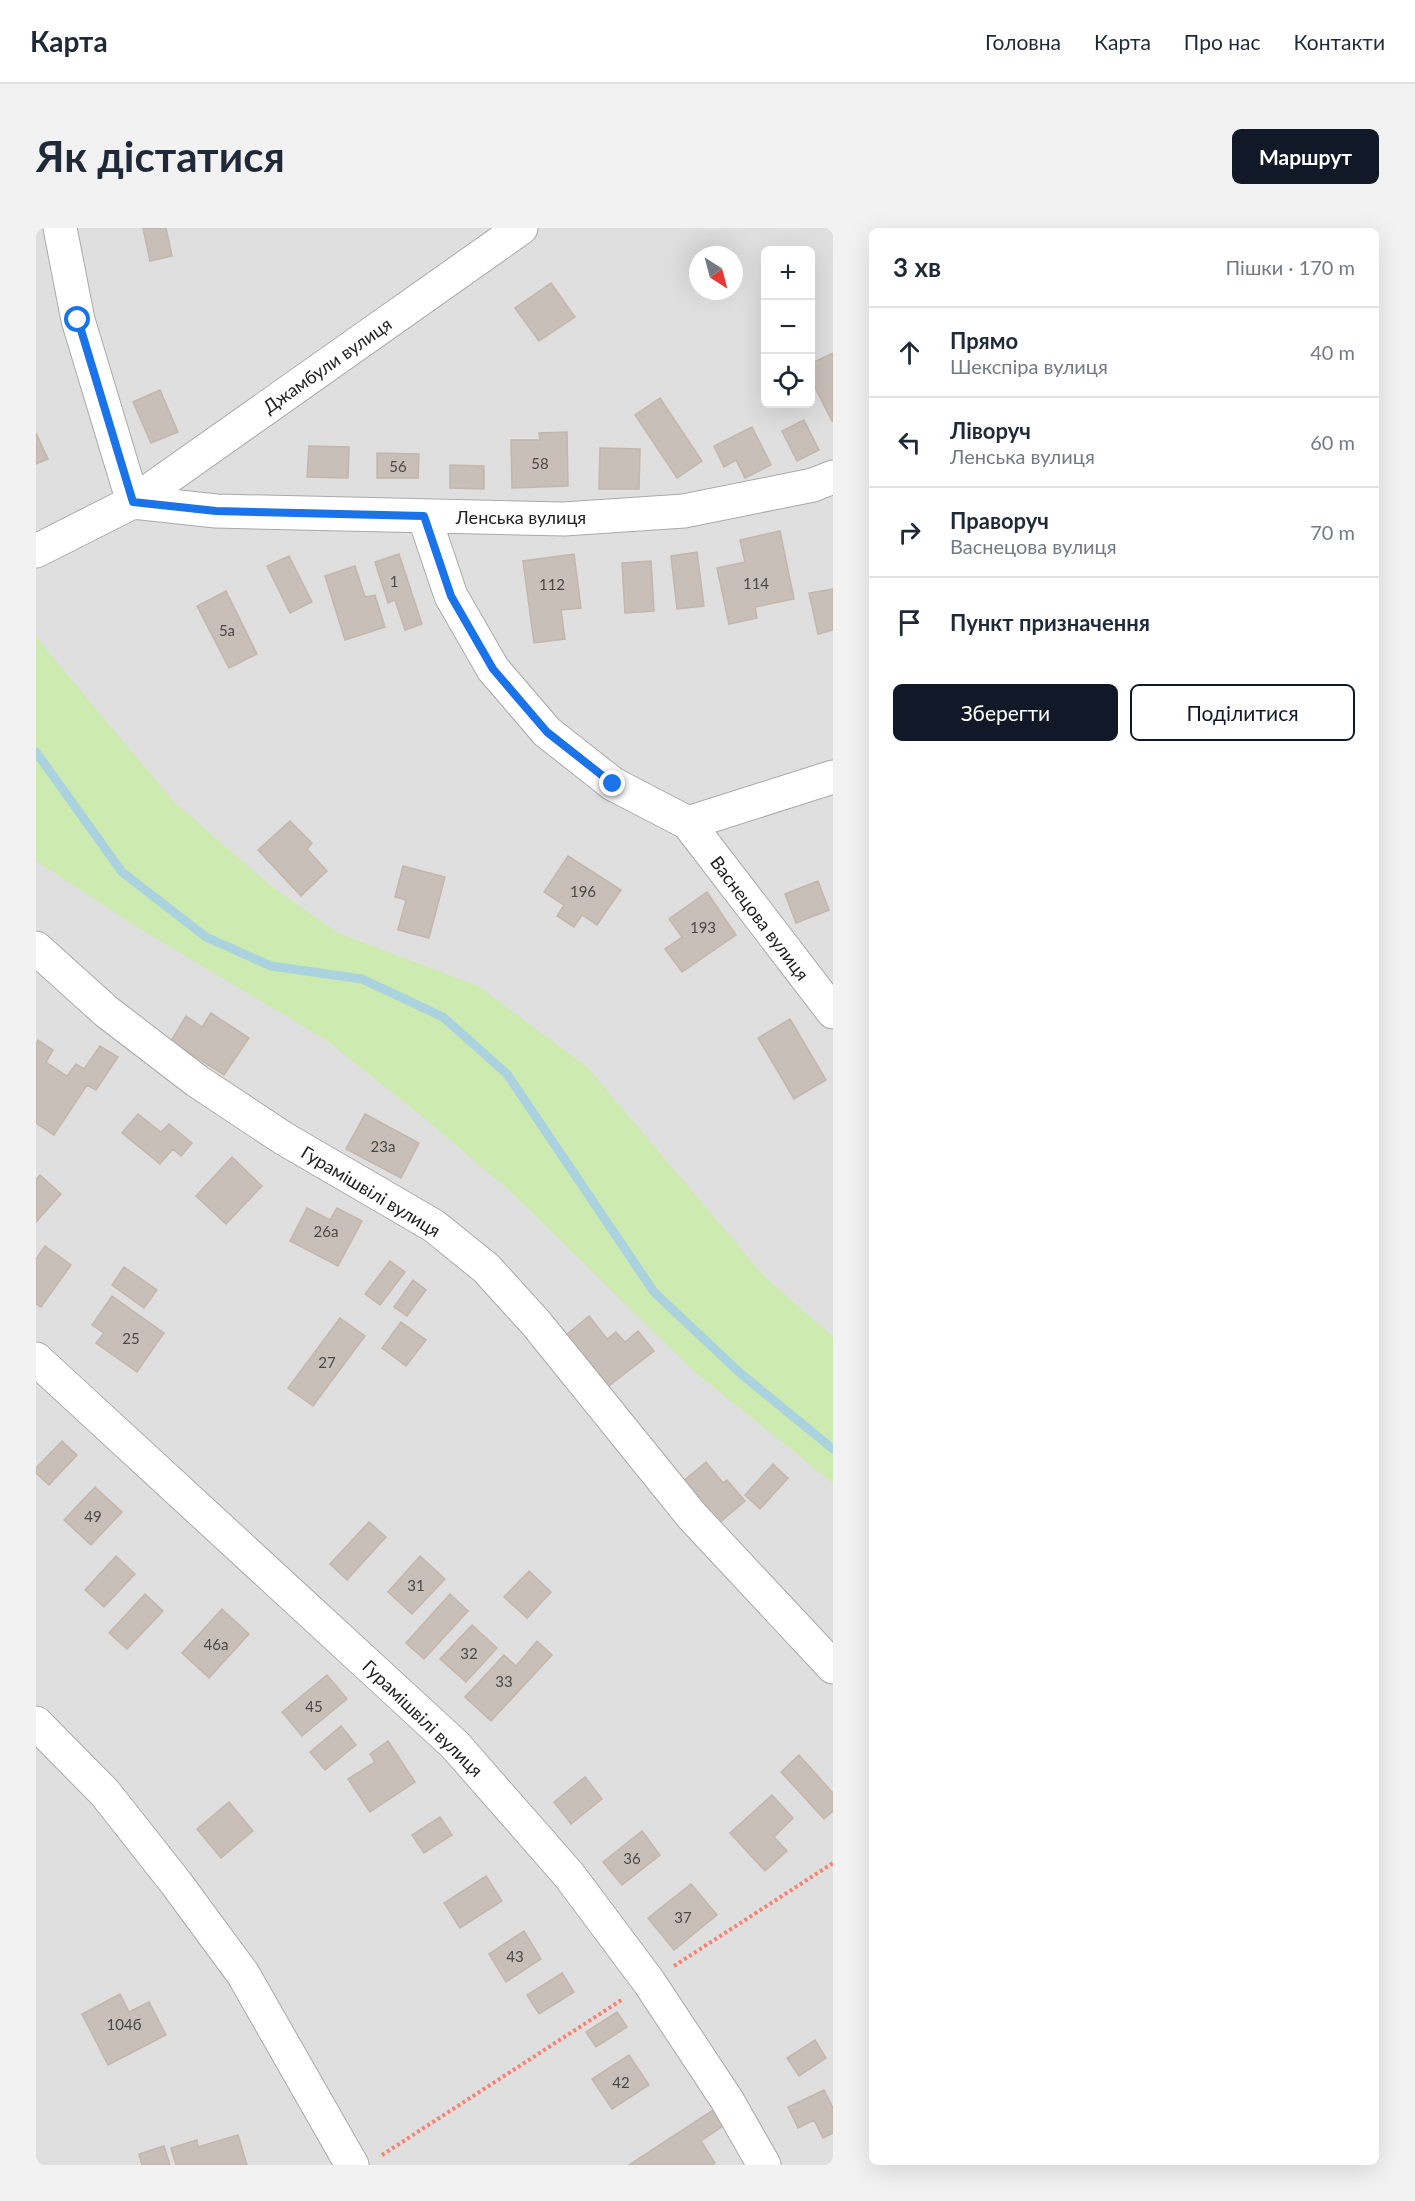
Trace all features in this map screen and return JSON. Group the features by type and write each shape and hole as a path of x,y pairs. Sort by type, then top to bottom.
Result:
{"street":[{"path":"60,228 78,320 133,502"},
{"name":"Джамбули вулиця","path":"36,551 133,502 520,228"},
{"name":"Ленська вулиця","path":"133,502 216,511 564,519 684,511 813,485 833,477"},
{"name":"Васнецова вулиця","path":"424,516 451,596 493,669 540,723 613,784 688,823 833,1012"},
{"path":"688,823 833,777"},
{"name":"Гурамішвілі вулиця","path":"36,948 107,1012 197,1081 283,1138 434,1226 486,1268 536,1323 692,1516 833,1667"},
{"name":"Гурамішвілі вулиця","path":"36,1359 455,1744 569,1875 649,1982 728,2100 764,2165"},
{"path":"36,1723 105,1793 176,1883 243,1974 364,2162"}],"path":[{"path":"364,2162 833,1863"}],"shaded area":[{"path":"36,228 833,228 833,2165 36,2165"}],"green space":[{"path":"36,637 174,802 271,886 338,933 478,986 587,1067 765,1277 833,1337 833,1483 696,1373 512,1193 423,1117 326,1040 137,927 36,861"}],"building":[{"path":"143,228 166,228 172,256 150,261"},
{"path":"551,283 575,317 539,341 515,308"},
{"path":"833,353 833,421 815,388 815,362"},
{"path":"160,390 178,432 151,443 133,402"},
{"path":"660,398 702,461 677,478 635,415"},
{"path":"804,420 819,450 797,461 782,431"},
{"path":"752,427 771,465 745,478 736,460 724,467 714,446"},
{"path":"567,432 568,486 512,488 511,440 540,440 539,433"},
{"path":"36,433 48,459 36,464"},
{"path":"309,446 349,447 348,478 307,477"},
{"path":"600,448 640,449 639,489 599,489"},
{"path":"377,453 419,454 418,478 377,478"},
{"path":"450,465 484,466 484,489 450,488"},
{"path":"780,531 794,599 755,607 757,618 729,624 717,568 745,562 740,540"},
{"path":"697,552 704,606 677,609 671,556"},
{"path":"399,554 422,624 405,630 395,600 388,603 375,562"},
{"path":"574,554 581,608 561,610 565,639 534,643 523,561"},
{"path":"289,556 312,602 290,613 267,566"},
{"path":"651,561 654,611 625,613 622,563"},
{"path":"355,566 365,597 375,595 385,627 345,640 325,576"},
{"path":"833,589 833,630 818,634 809,593"},
{"path":"226,591 257,654 229,668 197,606"},
{"path":"290,821 312,843 307,849 327,871 301,896 258,850"},
{"path":"568,856 621,890 597,925 582,915 574,927 557,916 564,905 544,892"},
{"path":"403,866 445,877 429,938 398,930 406,900 395,897"},
{"path":"818,881 829,910 796,923 785,894"},
{"path":"707,892 736,935 682,972 665,949 682,937 669,919"},
{"path":"211,1013 249,1038 224,1075 171,1041 186,1016 202,1027"},
{"path":"790,1019 826,1080 794,1099 758,1038"},
{"path":"38,1040 53,1050 46,1062 67,1076 76,1064 84,1069 100,1046 118,1057 96,1090 87,1085 54,1135 36,1123 36,1044"},
{"path":"138,1114 161,1132 169,1124 192,1143 181,1156 173,1149 160,1164 122,1133"},
{"path":"365,1114 419,1143 401,1178 346,1149"},
{"path":"232,1157 262,1186 226,1224 196,1196"},
{"path":"40,1175 61,1194 36,1222 36,1179"},
{"path":"307,1208 330,1220 337,1208 362,1221 338,1266 290,1241"},
{"path":"45,1246 71,1265 41,1307 36,1304 36,1259"},
{"path":"390,1261 405,1272 380,1305 365,1294"},
{"path":"124,1267 157,1290 144,1308 112,1285"},
{"path":"413,1280 426,1290 407,1316 394,1307"},
{"path":"112,1296 164,1333 137,1372 96,1343 104,1333 92,1325"},
{"path":"589,1316 607,1339 616,1332 625,1342 638,1331 654,1351 606,1388 565,1336"},
{"path":"340,1318 365,1336 313,1406 288,1388"},
{"path":"401,1322 426,1340 406,1366 382,1348"},
{"path":"62,1441 77,1455 49,1485 36,1473 36,1468"},
{"path":"706,1462 723,1483 727,1480 745,1501 717,1525 681,1483"},
{"path":"773,1464 788,1478 760,1509 745,1495"},
{"path":"95,1487 122,1512 91,1545 64,1520"},
{"path":"369,1522 386,1537 347,1580 330,1564"},
{"path":"116,1556 135,1574 104,1607 85,1590"},
{"path":"420,1556 445,1579 412,1614 388,1592"},
{"path":"529,1571 551,1592 527,1618 504,1597"},
{"path":"145,1594 163,1611 127,1649 109,1633"},
{"path":"450,1594 468,1611 424,1659 406,1643"},
{"path":"222,1609 249,1634 209,1678 182,1653"},
{"path":"472,1625 497,1648 466,1682 440,1659"},
{"path":"537,1641 552,1655 491,1721 465,1697 504,1655 516,1666"},
{"path":"327,1675 347,1699 302,1736 282,1712"},
{"path":"341,1726 356,1745 325,1770 310,1752"},
{"path":"388,1741 415,1782 370,1812 348,1779 375,1762 370,1754"},
{"path":"799,1755 833,1793 833,1811 824,1819 781,1772"},
{"path":"585,1777 602,1799 571,1824 554,1802"},
{"path":"772,1795 793,1818 774,1837 787,1851 765,1871 730,1833"},
{"path":"229,1802 253,1831 221,1858 197,1829"},
{"path":"440,1817 452,1835 424,1853 412,1835"},
{"path":"642,1831 660,1855 622,1885 603,1862"},
{"path":"486,1876 502,1901 460,1928 444,1903"},
{"path":"691,1884 717,1915 674,1950 648,1918"},
{"path":"524,1931 541,1959 506,1982 489,1954"},
{"path":"562,1973 574,1992 539,2014 527,1995"},
{"path":"120,1994 129,2012 149,2002 166,2035 108,2065 82,2014"},
{"path":"617,2012 627,2027 596,2047 586,2032"},
{"path":"815,2040 826,2058 799,2076 787,2058"},
{"path":"629,2055 649,2085 612,2109 592,2079"},
{"path":"824,2090 833,2108 833,2133 823,2138 814,2120 798,2128 788,2107"},
{"path":"713,2110 723,2126 701,2141 715,2163 712,2165 629,2165"},
{"path":"238,2135 247,2165 176,2165 171,2148 197,2140 198,2147"},
{"path":"164,2146 170,2165 142,2165 139,2154"}],"waterway":[{"path":"36,752 122,872 206,937 271,966 362,979 443,1017 507,1074 654,1292 740,1373 833,1449"}],"route":[{"path":"78,320 133,502 216,511 424,516 451,596 493,669 547,732 613,784"}]}
